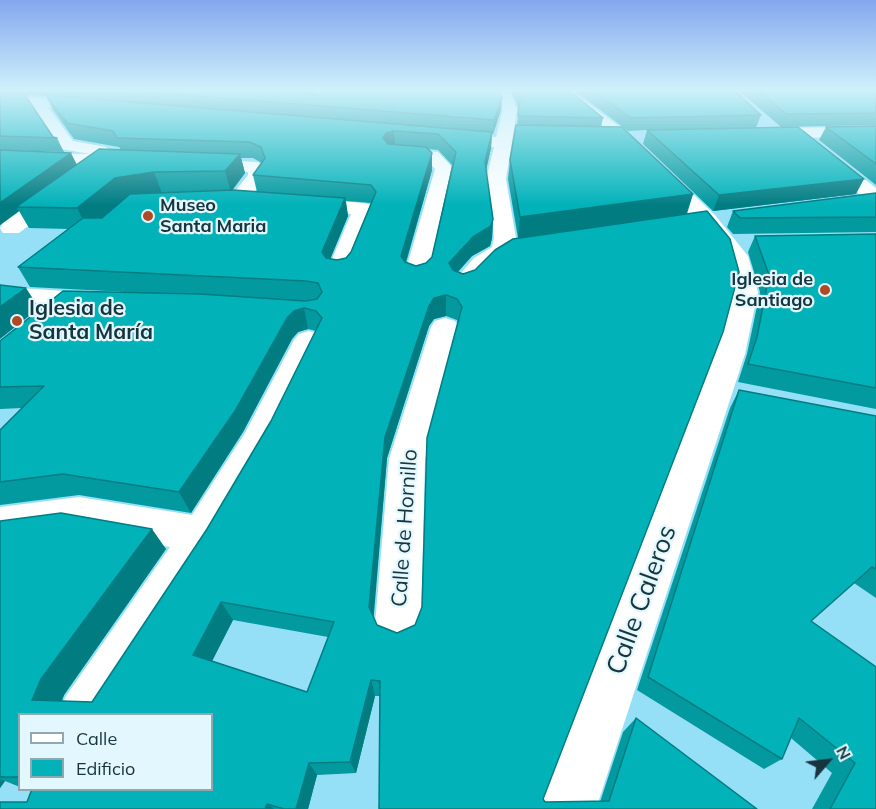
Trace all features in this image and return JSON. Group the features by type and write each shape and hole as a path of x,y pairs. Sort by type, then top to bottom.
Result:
{"street":[{"path":"11,228 113,153 67,145 56,129"},
{"path":"497,129 504,132"},
{"path":"463,284 483,263 513,250 505,238 496,179 505,129"},
{"path":"610,129 625,139 728,231"},
{"path":"779,129 812,147 876,199"},
{"path":"434,138 504,132 527,136"},
{"path":"739,134 876,132"},
{"path":"599,137 643,136"},
{"path":"812,147 876,147"},
{"path":"372,153 432,156 444,168 417,276"},
{"path":"0,157 151,162"},
{"path":"184,163 252,166 257,170 258,176 228,200 262,202"},
{"path":"854,202 876,199"},
{"path":"285,203 364,209 339,271"},
{"path":"676,225 728,231"},
{"name":"Calle Caleros","path":"567,809 733,394 730,354 745,292 728,231"},
{"path":"18,296 67,301 119,302"},
{"path":"41,324 67,301"},
{"name":"Calle de Hornillo","path":"398,625 407,459 445,327"},
{"path":"85,713 202,535 258,441 309,340"},
{"path":"0,524 79,514 202,535"}],"building":[{"path":"0,129 48,129 53,137 57,138 0,136"},
{"path":"100,129 453,129 492,132 485,162 493,219 491,226 473,237 449,263 453,270 463,274 475,270 495,250 513,239 707,211 730,239 739,272 723,332 543,799 545,802 609,801 636,718 757,809 379,809 380,681 371,680 350,762 309,763 296,809 284,809 267,804 265,809 0,809 0,802 27,802 31,791 213,791 213,713 18,713 18,777 0,777 0,521 61,513 152,529 41,679 32,700 92,702 207,529 271,421 322,318 316,311 304,308 294,311 287,318 235,411 179,492 63,474 0,482 0,430 44,386 0,387 0,341 63,291 200,294 306,301 317,299 322,292 318,283 306,281 18,267 83,218 102,218 130,194 233,190 345,198 322,252 326,258 337,260 346,258 351,252 376,192 371,185 253,175 265,158 261,147 249,142 117,138 113,131","holes":["394,131 438,134 456,152 432,257 426,263 416,266 405,262 401,256 432,153 426,147 388,144 383,138 386,133","446,295 457,299 462,307 427,438 422,607 415,625 397,633 377,625 369,607 385,437 429,306 434,298","221,602 334,622 307,692 193,655"]},
{"path":"515,129 624,129 693,194 520,217 510,160"},
{"path":"800,129 864,179 719,195 647,130"},
{"path":"828,129 876,129 876,164"},
{"path":"99,149 240,154 225,171 154,172 115,178 77,208 16,207"},
{"path":"0,150 71,153 0,203"},
{"path":"876,193 876,217 740,218 733,211"},
{"path":"876,234 876,388 748,364 757,337 769,275 755,236"},
{"path":"0,285 26,288 0,307"},
{"path":"739,390 876,416 876,569 872,567 811,621 876,667 876,809 830,809 855,763 799,718 782,759 648,677"}],"place":[{"name":"Museo Santa Maria","path":"148,216"},
{"name":"Iglesia de Santiago","path":"825,290"},
{"name":"Iglesia de Santa María","path":"17,321"}]}
